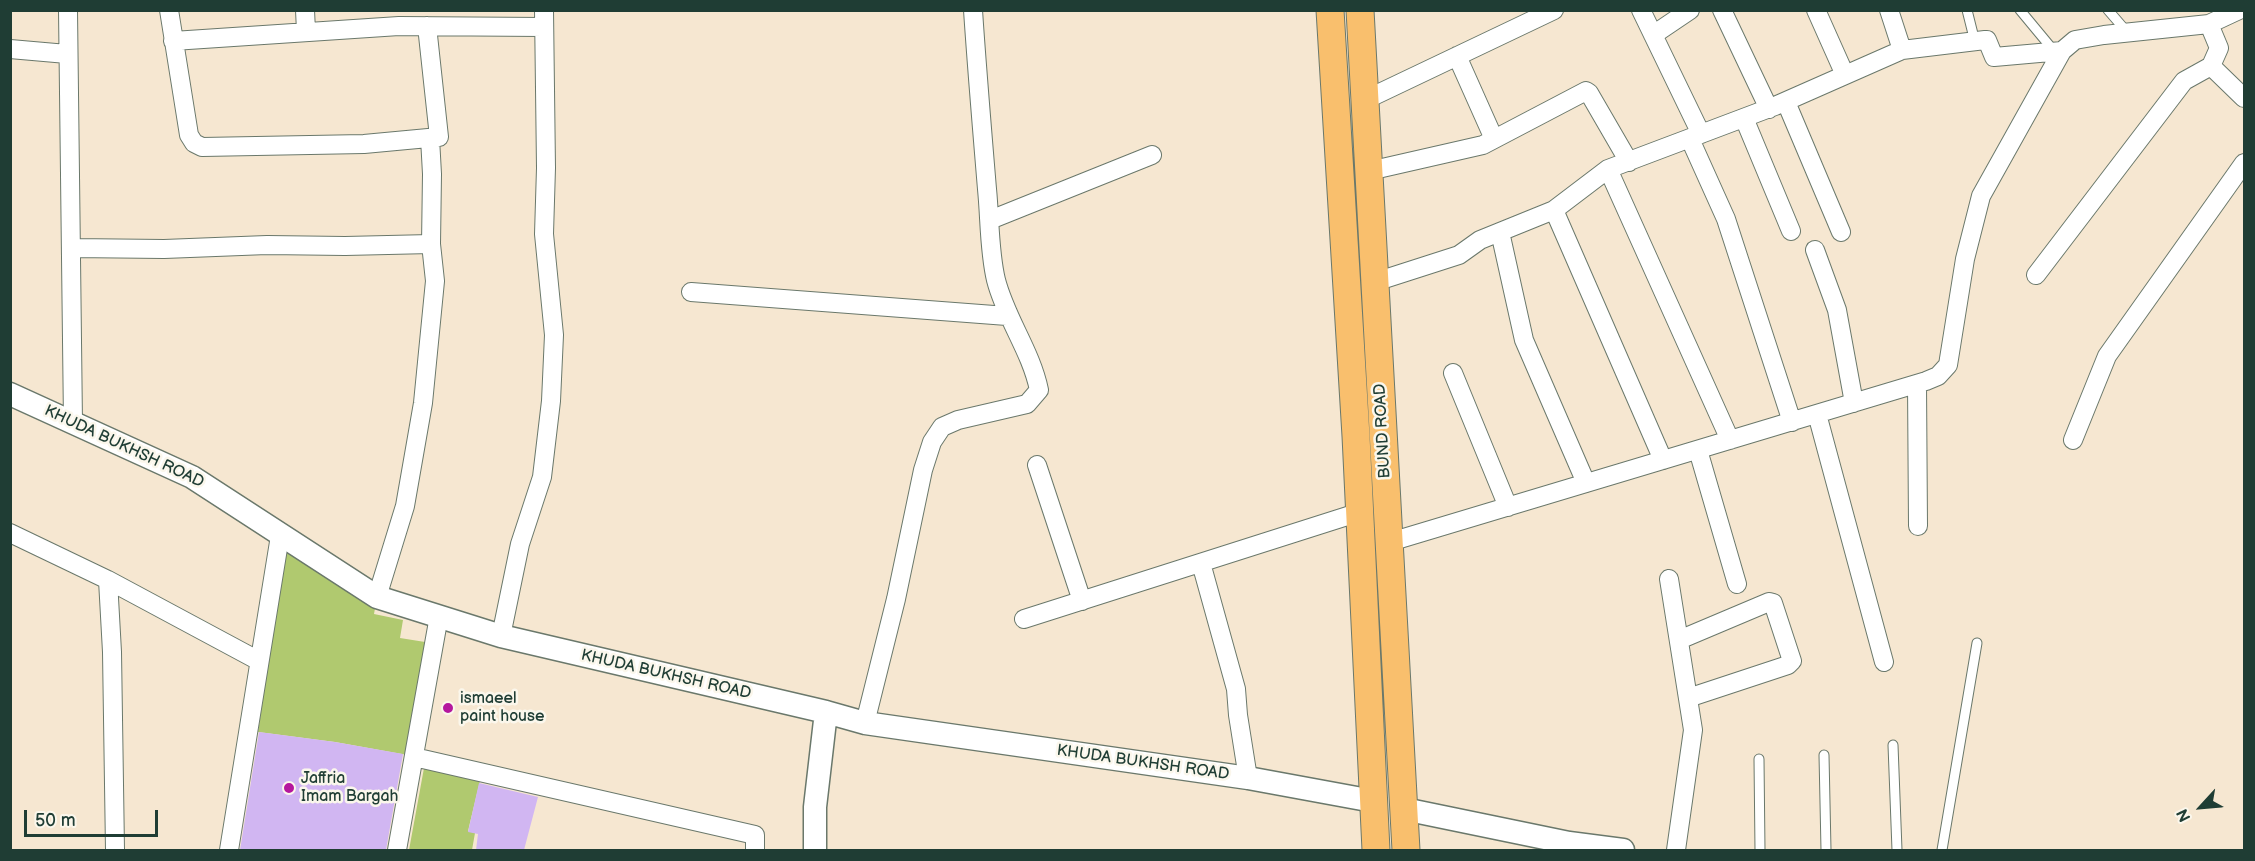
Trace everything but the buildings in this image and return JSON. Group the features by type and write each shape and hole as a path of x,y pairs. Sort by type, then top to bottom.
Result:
{"main road":[{"name":"BUND ROAD","path":"1330,10 1360,512 1376,850"},
{"name":"BUND ROAD","path":"1360,10 1406,850"}],"street":[{"path":"68,10 73,422"},
{"path":"169,10 189,135 194,143 202,147 364,144 439,137 427,26"},
{"path":"305,10 306,32"},
{"path":"865,723 896,599 920,481 932,442 942,427 958,420 1027,404 1039,390 1036,373 1026,349 1007,316 996,279 973,10"},
{"path":"1365,100 1554,10"},
{"path":"1641,10 1695,137 1726,219 1792,422"},
{"path":"1653,35 1690,10"},
{"path":"1722,10 1768,109"},
{"path":"1816,10 1845,75"},
{"path":"1889,10 1902,50"},
{"path":"1375,282 1459,255 1480,240 1554,210 1608,169 1786,102 1902,50 1987,40 1994,57 2058,51 2075,40 2209,24 2230,12"},
{"path":"173,41 306,32 398,18 427,26 474,18 544,19 546,168 544,234 554,335 551,400 542,477 519,544 501,636"},
{"path":"2036,275 2184,81 2211,66 2219,48 2209,24"},
{"path":"10,49 67,54"},
{"path":"1390,542 1938,376 1948,365 1965,259 1981,196 2058,51"},
{"path":"1457,56 1494,139"},
{"path":"2211,66 2244,98"},
{"path":"1369,171 1484,145 1586,91 1629,162"},
{"path":"1786,102 1841,232"},
{"path":"1744,118 1791,231"},
{"path":"377,597 405,506 423,403 435,281 431,244 430,138"},
{"path":"990,220 1152,155"},
{"path":"2073,440 2107,356 2244,163"},
{"path":"1608,169 1730,440"},
{"path":"1554,210 1663,460"},
{"path":"1500,232 1524,340 1586,483"},
{"path":"72,248 164,249 267,245 431,244"},
{"path":"1815,250 1837,310 1854,403"},
{"path":"691,292 1007,316"},
{"path":"1453,373 1508,507"},
{"path":"1917,384 1918,526"},
{"name":"KHUDA BUKHSH ROAD","path":"10,394 192,477 377,597 501,636 865,723 1248,778 1373,801"},
{"path":"1817,414 1884,662"},
{"path":"1698,450 1737,584"},
{"path":"1037,465 1082,601"},
{"path":"1024,620 1360,512"},
{"path":"10,533 108,580 259,661"},
{"path":"229,850 279,542"},
{"path":"1201,563 1236,689 1248,778"},
{"path":"1669,579 1693,730 1676,850"},
{"path":"108,580 112,652 115,850"},
{"path":"1679,640 1769,602 1773,603 1792,661 1788,665 1688,698"},
{"path":"397,850 439,616"},
{"path":"815,850 815,807 826,712"},
{"path":"414,758 755,835 755,850"},
{"path":"1404,809 1569,843 1623,850"}],"lane":[{"path":"1966,10 1975,42"},
{"path":"2020,10 2058,51"},
{"path":"2108,10 2127,32"},
{"path":"1942,850 1977,643"},
{"path":"1893,745 1897,850"},
{"path":"1824,755 1826,850"},
{"path":"1759,759 1760,850"}],"green space":[{"path":"287,539 377,597 374,614 403,620 400,638 425,642 423,656 430,658 413,756 335,742 258,732"},
{"path":"424,768 480,781 468,831 475,833 472,850 409,850"}],"place":[{"name":"ismaeel paint house","path":"448,708"},
{"name":"Jaffria Imam Bargah","path":"289,788"}]}
